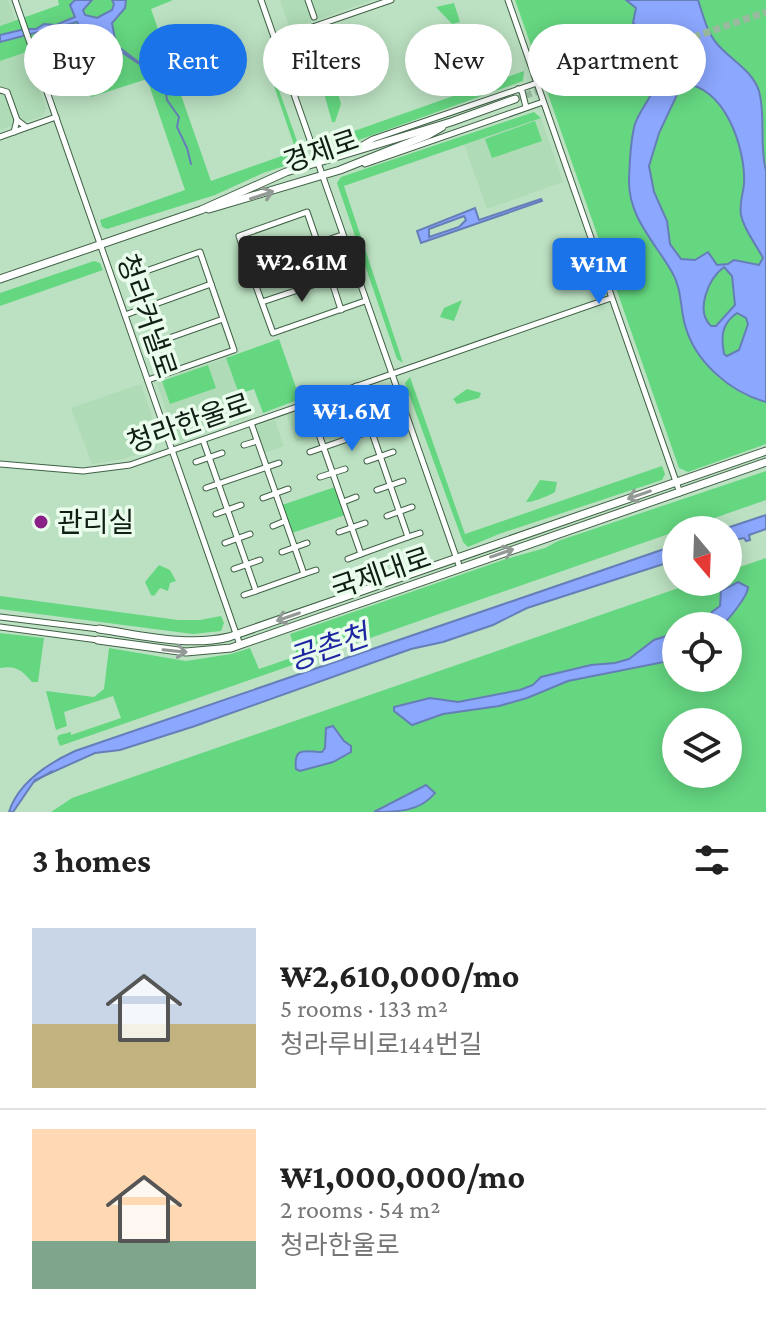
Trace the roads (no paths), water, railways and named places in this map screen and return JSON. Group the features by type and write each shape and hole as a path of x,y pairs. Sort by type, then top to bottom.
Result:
{"main road":[{"name":"경제로","path":"0,279 201,210 268,179 515,99"},
{"name":"경제로","path":"201,210 222,207 340,170 428,135 451,122"},
{"name":"국제대로","path":"99,629 186,641 210,641 236,635 766,451"},
{"name":"국제대로","path":"98,640 197,653 240,646 766,462"}],"street":[{"name":"청라커낼로","path":"15,0 240,646"},
{"path":"261,0 269,24"},
{"path":"308,0 314,17 312,24"},
{"path":"314,17 324,23 391,0"},
{"path":"508,0 528,57"},
{"path":"347,154 373,139 528,86"},
{"path":"518,89 522,91 526,108"},
{"path":"0,90 7,92 17,120 14,132"},
{"path":"294,96 460,568"},
{"path":"541,96 680,493"},
{"path":"340,170 543,102"},
{"path":"0,137 56,117"},
{"path":"17,120 27,127"},
{"path":"318,244 307,212 239,236 273,333 365,301"},
{"path":"249,267 342,235"},
{"path":"143,308 132,276 200,252 234,350 148,380"},
{"path":"262,302 331,279 341,310"},
{"path":"125,315 211,284"},
{"name":"청라한울로","path":"0,464 90,471 130,465 611,298"},
{"path":"166,373 155,343 223,319"},
{"path":"356,386 408,537"},
{"path":"363,404 375,400"},
{"path":"308,403 361,554"},
{"path":"251,423 304,574"},
{"path":"310,452 385,426"},
{"path":"203,440 256,591"},
{"path":"244,445 257,441"},
{"path":"367,461 393,452"},
{"path":"196,462 222,453"},
{"path":"206,488 279,463"},
{"path":"320,477 345,469"},
{"path":"377,490 403,481"},
{"path":"263,498 288,489"},
{"path":"343,502 356,497"},
{"path":"216,514 241,505"},
{"path":"387,516 412,507"},
{"path":"273,526 285,521"},
{"path":"339,532 365,523"},
{"path":"348,559 420,533"},
{"path":"225,543 250,534"},
{"path":"282,552 307,543"},
{"path":"234,569 260,560"},
{"path":"244,595 316,570"},
{"name":"국제대로","path":"0,617 99,629"},
{"name":"국제대로","path":"0,627 98,640"}],"water":[{"path":"75,0 92,0 83,10 85,15 97,18 112,10 112,0 126,0 125,8 112,24 58,24 75,17 70,5"},
{"path":"626,0 698,0 706,24 634,24 636,8"},
{"path":"706,24 714,40 756,84 762,111 766,171 766,402 740,391 716,374 690,339 675,278 637,217 630,193 630,152 638,117 650,96 676,96 659,133 649,166 654,192 667,221 670,244 681,259 695,260 708,252 717,265 734,260 759,265 763,258 747,232 741,215 744,169 741,153 730,120 721,106 706,93","holes":["724,267 732,276 735,305 716,326 711,326 706,320 704,304 713,279","737,313 746,318 748,324 739,350 727,356 724,354 725,326"]},
{"path":"24,29 24,36 0,42 0,35"},
{"path":"542,201 421,243 417,231 475,208 479,220","holes":["464,216 466,220 459,227 429,237 429,229"]},
{"path":"766,515 766,529 749,535 750,540 742,538 742,523"},
{"path":"662,550 662,565 527,608 493,625 411,649 195,726 120,750 95,753 35,780 13,812 9,812 27,783 75,751"},
{"path":"742,584 748,587 734,612 712,612 720,606 721,596 742,596"},
{"path":"662,637 662,662 568,681 499,706 443,714 412,725 394,711 394,707 430,698 458,702 520,690 533,685 541,677 629,659"},
{"path":"333,726 351,746 351,752 333,762 300,771 296,769 299,753 322,752 326,728"},
{"path":"426,785 435,793 422,804 399,811 374,812"}],"waterway":[{"path":"166,96 179,117 177,127 191,164"},
{"name":"공촌천","path":"34,782 52,771"}],"tunnel":[{"path":"515,99 766,12"}],"place":[{"name":"관리실","path":"41,522"}]}
